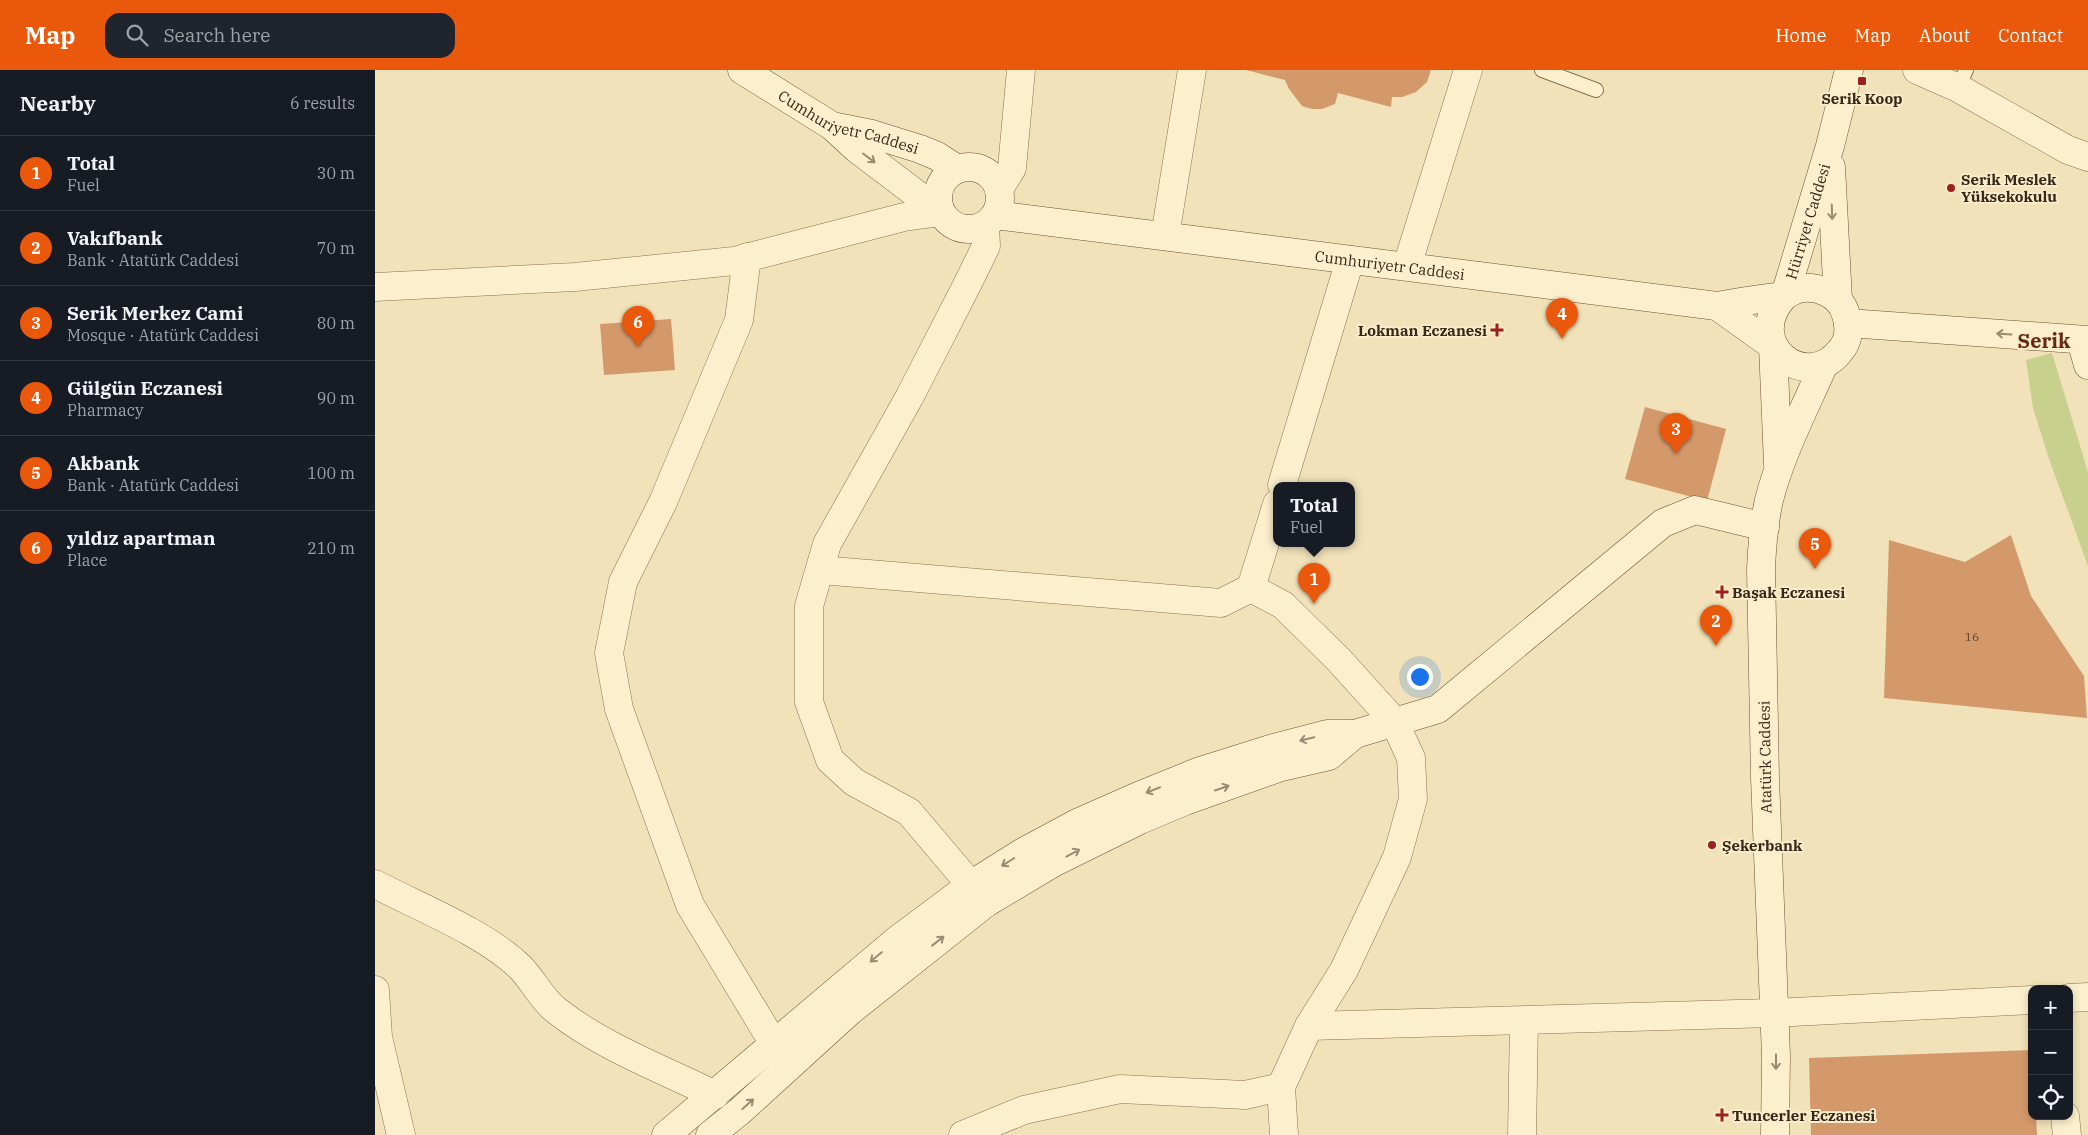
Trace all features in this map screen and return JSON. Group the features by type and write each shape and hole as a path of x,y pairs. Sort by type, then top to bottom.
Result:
{"street":[{"name":"Cumhuriyetr Caddesi","path":"742,70 832,126 872,134 920,149 937,156 957,169"},
{"path":"979,894 909,812 854,782 830,760 809,702 809,606 827,544 910,396 986,246 995,207 1012,168 1021,70"},
{"path":"1165,236 1192,70"},
{"path":"1407,266 1468,70"},
{"name":"Hürriyet Caddesi","path":"1785,295 1830,146 1849,70"},
{"path":"1917,70 1962,79 2068,150 2088,157"},
{"path":"832,126 857,149 940,212"},
{"name":"Hürriyet Caddesi","path":"1830,146 1843,311"},
{"path":"978,168 991,176 995,207 975,230 965,230 955,227 946,221 940,212 937,202 938,191 942,182 957,169 978,168"},
{"name":"Cumhuriyetr Caddesi","path":"995,207 1029,219 1717,306 1785,295"},
{"path":"375,287 575,278 734,261 904,217 940,212"},
{"path":"747,257 739,320 663,502 623,582 609,653 619,709 690,905 773,1044"},
{"path":"1283,482 1350,260"},
{"path":"1717,306 1773,346 1783,358 1796,366 1812,368 1825,364 1835,358 1843,348 1848,335 1843,311 1826,291 1813,288 1798,289 1785,295 1775,305 1770,318 1769,332 1773,346"},
{"path":"1843,311 2086,348"},
{"name":"Atatürk Caddesi","path":"1773,346 1778,470"},
{"name":"Atatürk Caddesi","path":"1775,1135 1776,1056 1765,778 1761,568 1769,500 1778,470 1825,364"},
{"path":"666,1135 897,940 979,894 1053,864 1140,820 1185,801 1281,767 1329,756 1355,734 1438,709 1663,523 1695,510 1765,527"},
{"path":"820,570 1221,603 1251,588 1273,517"},
{"path":"1251,588 1283,605 1338,659 1394,721 1411,758 1413,799 1397,857 1344,970 1309,1026 1281,1087 1284,1135"},
{"path":"375,884 496,948 520,967 555,1010 588,1032 715,1095"},
{"path":"711,1135 739,1112 979,894"},
{"path":"375,990 378,1037 391,1129"},
{"path":"2073,998 2088,997"},
{"path":"1309,1026 1773,1013 2028,1000"},
{"path":"1523,1135 1524,1021"},
{"path":"963,1135 1023,1110 1120,1089 1245,1095 1281,1087"},
{"path":"2065,1120 2067,1135"}],"lane":[{"path":"1542,70 1596,90"}],"green space":[{"path":"2052,353 2088,472 2088,566 2048,456 2033,408 2026,360"}],"building":[{"path":"1246,70 1431,70 1427,82 1416,92 1402,97 1392,97 1391,107 1338,93 1335,104 1322,109 1312,109 1302,106 1289,89 1285,80"},
{"path":"671,319 675,370 604,375 600,324"},
{"path":"1645,407 1726,429 1707,501 1625,479"},
{"path":"2011,535 2031,596 2084,676 2087,718 1884,698 1889,540 1965,562"},
{"path":"2028,1050 2028,1120 2036,1120 2037,1135 1811,1135 1809,1058"}],"place":[{"name":"Serik Koop","path":"1862,81"},
{"name":"Serik Meslek Yüksekokulu","path":"1951,188"},
{"name":"Lokman Eczanesi","path":"1497,330"},
{"name":"Gülgün Eczanesi","path":"1562,339"},
{"name":"yıldız apartman","path":"638,347"},
{"name":"Serik Merkez Cami","path":"1676,454"},
{"name":"Akbank","path":"1815,569"},
{"name":"Başak Eczanesi","path":"1722,592"},
{"name":"Total","path":"1314,604"},
{"name":"Vakıfbank","path":"1716,646"},
{"name":"Şekerbank","path":"1712,845"},
{"name":"Tuncerler Eczanesi","path":"1722,1115"}],"district":[{"name":"Serik","path":"2044,340"}]}
